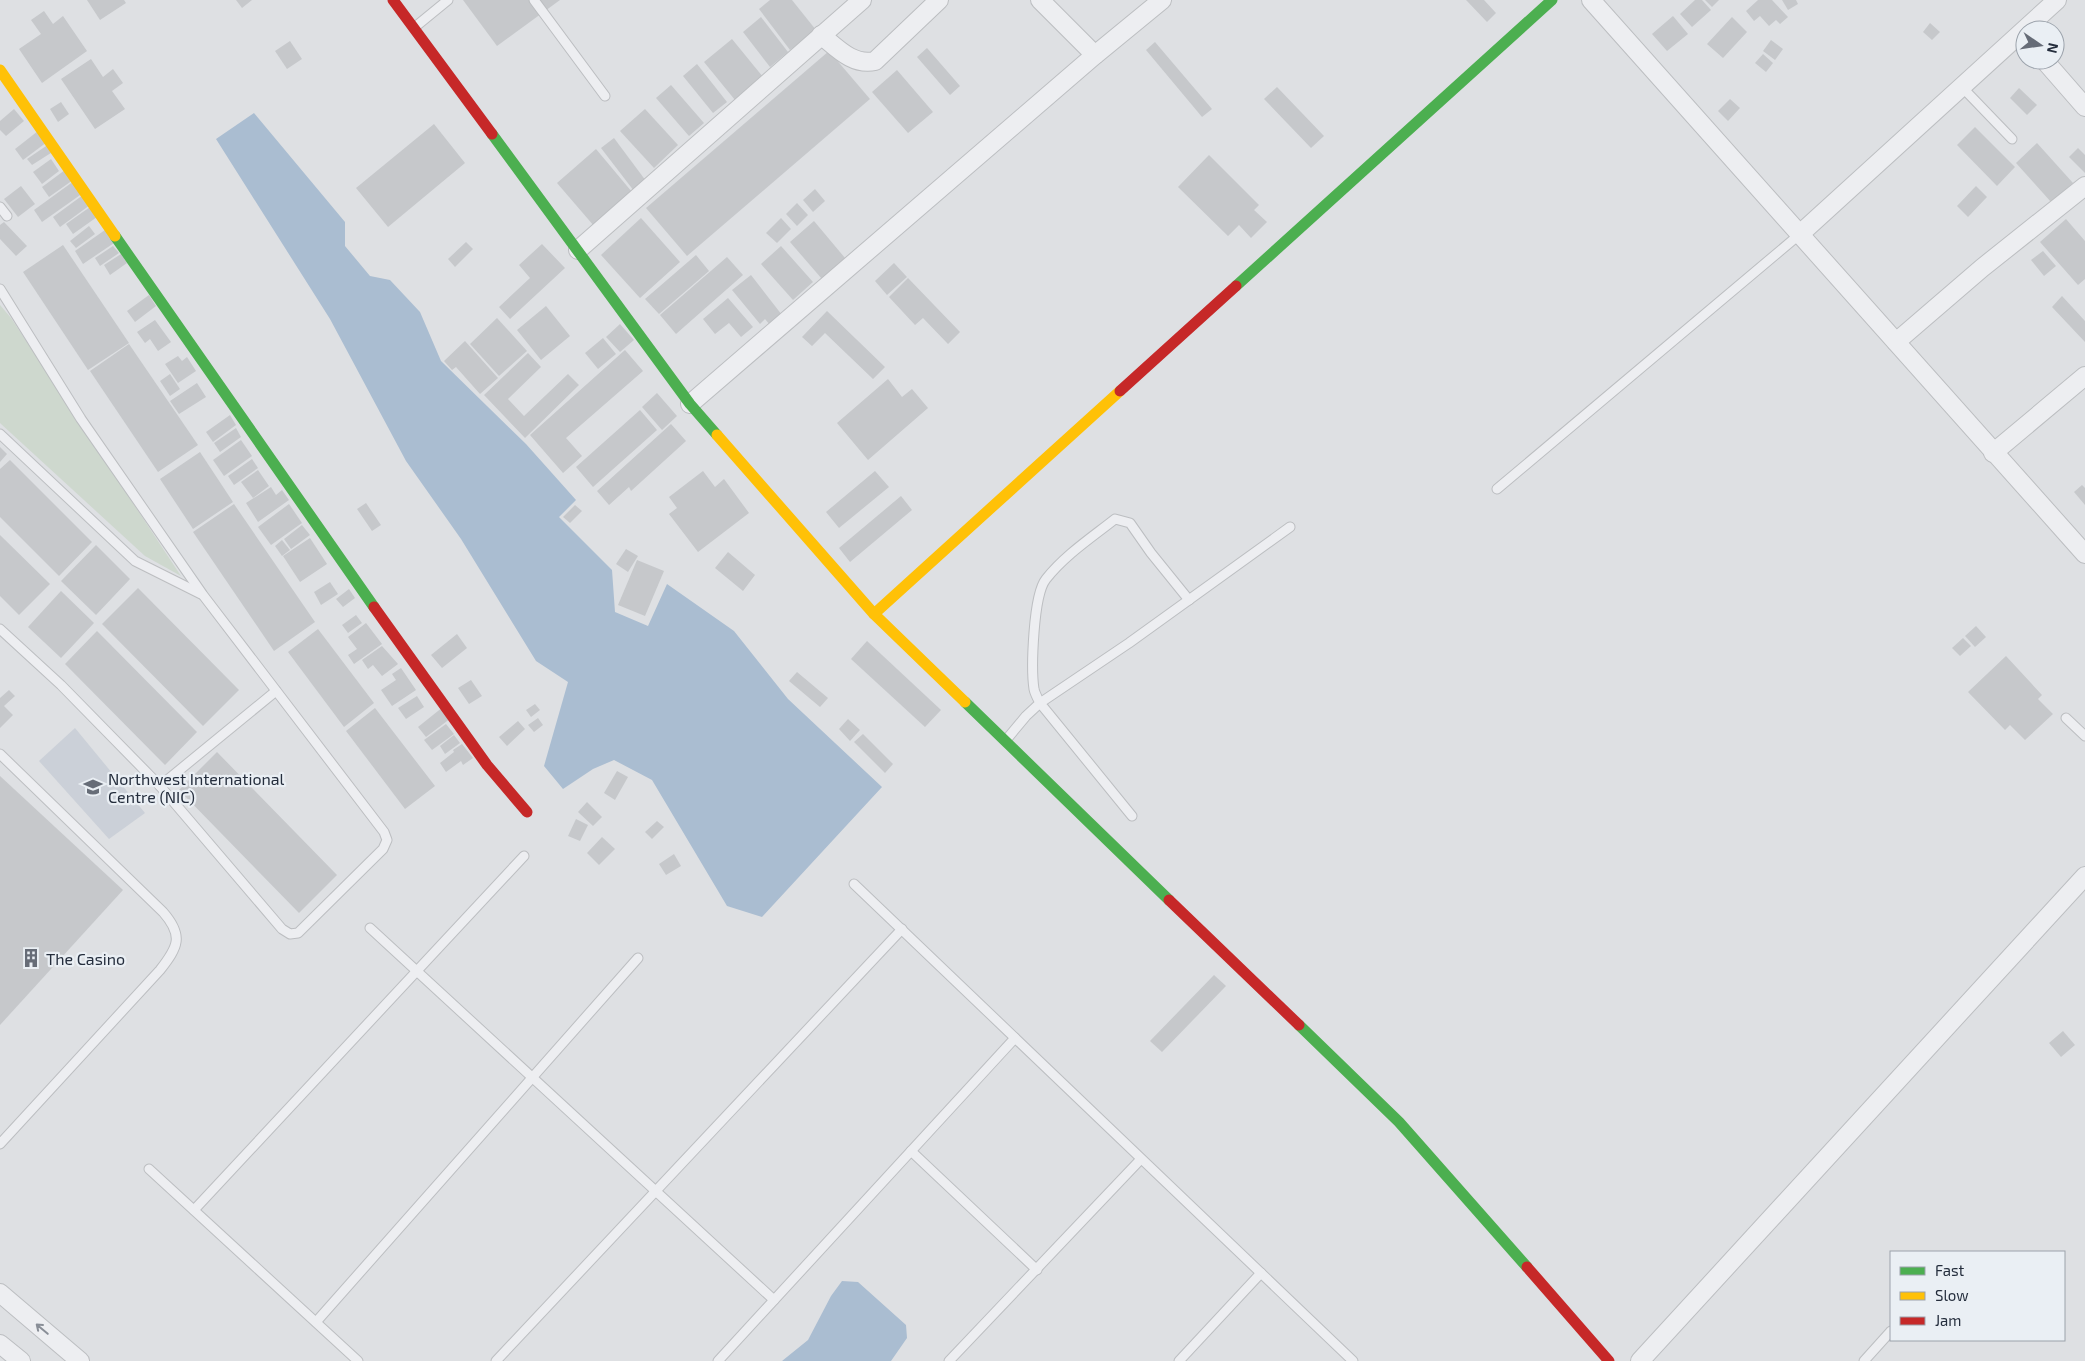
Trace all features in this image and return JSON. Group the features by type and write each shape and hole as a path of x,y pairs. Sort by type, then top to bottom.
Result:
{"street":[{"path":"393,0 415,27 690,404 874,614 1399,1122 1609,1361"},
{"path":"578,250 862,0"},
{"path":"821,35 840,51 856,61 865,63 875,61 940,0"},
{"path":"1040,0 1095,55"},
{"path":"690,404 1095,55 1162,0"},
{"path":"874,614 1552,0"},
{"path":"1591,0 2085,554"},
{"path":"2038,20 2057,0"},
{"path":"1800,234 1961,86 2015,42"},
{"path":"0,70 314,523 487,765 527,812"},
{"path":"2053,70 2085,107"},
{"path":"1896,342 1982,268 2085,186"},
{"path":"1993,453 2085,376"},
{"path":"1640,1361 2085,876"},
{"path":"0,1293 80,1361"},
{"path":"0,1344 21,1361"}],"lane":[{"path":"415,27 448,0"},
{"path":"534,0 605,96"},
{"path":"1961,86 2012,139"},
{"path":"0,207 7,216"},
{"path":"1497,489 1800,234"},
{"path":"0,289 81,419 203,595 384,832 387,840 383,849 298,933 290,934 282,929 160,786 61,685 0,629"},
{"path":"0,434 135,561 203,595"},
{"path":"1132,816 1040,704 1034,691 1033,658 1036,614 1044,581 1068,556 1115,519 1130,523 1151,553 1189,600"},
{"path":"1006,741 1026,716 1040,704 1130,643 1290,527"},
{"path":"160,786 276,691"},
{"path":"2066,718 2085,736"},
{"path":"0,754 163,912 173,924 178,936 173,953 160,970 0,1144"},
{"path":"194,1210 524,856"},
{"path":"854,884 1353,1361"},
{"path":"370,928 774,1300"},
{"path":"496,1361 902,929"},
{"path":"316,1322 638,958"},
{"path":"718,1361 1014,1038"},
{"path":"911,1151 1037,1270"},
{"path":"949,1361 1141,1159"},
{"path":"149,1169 358,1361"},
{"path":"1179,1361 1261,1273"},
{"path":"1864,1361 1890,1332"}],"shaded area":[{"path":"0,305 11,318 181,576 145,556 0,423"},
{"name":"Northwest International Centre (NIC)","path":"75,728 145,813 109,839 39,761"}],"water":[{"path":"254,113 345,222 345,246 370,276 390,280 420,312 441,361 526,444 576,500 559,517 612,570 615,612 648,626 667,584 734,631 788,699 882,787 762,917 727,906 652,780 614,760 593,769 563,789 544,766 568,682 536,661 461,539 406,461 330,319 216,139"},
{"path":"842,1281 858,1282 906,1325 907,1338 891,1361 782,1361 808,1340 831,1296"}],"building":[{"path":"87,0 124,0 126,3 100,20"},
{"path":"236,0 252,0 242,8"},
{"path":"463,0 560,0 497,46"},
{"path":"770,0 792,0 816,30 790,50 759,9"},
{"path":"1466,0 1484,0 1496,13 1487,22"},
{"path":"1695,0 1702,0 1711,10 1692,27 1680,14"},
{"path":"1705,0 1719,0 1712,7"},
{"path":"1758,0 1772,0 1788,17 1780,24 1776,20 1769,26 1760,16 1754,21 1746,11"},
{"path":"1782,0 1796,0 1798,4 1788,10"},
{"path":"44,11 53,24 63,16 87,51 42,83 19,49 41,34 31,20"},
{"path":"1673,16 1688,34 1667,51 1652,34"},
{"path":"761,17 788,52 770,67 743,32"},
{"path":"1732,17 1747,32 1723,58 1707,44"},
{"path":"1930,23 1940,32 1932,40 1923,32"},
{"path":"732,39 763,77 735,100 704,62"},
{"path":"1771,40 1783,49 1775,60 1763,51"},
{"path":"290,41 302,59 287,69 275,51"},
{"path":"1155,42 1212,109 1202,117 1146,50"},
{"path":"927,48 960,86 950,95 917,57"},
{"path":"829,51 870,99 687,256 646,208"},
{"path":"1763,54 1773,63 1766,72 1755,63"},
{"path":"91,59 103,77 113,69 123,83 112,91 125,109 95,129 61,79"},
{"path":"697,64 727,102 713,113 683,76"},
{"path":"897,70 933,112 908,133 872,92"},
{"path":"671,85 704,123 689,136 656,98"},
{"path":"1277,87 1324,136 1311,148 1264,99"},
{"path":"2019,88 2037,105 2027,115 2010,98"},
{"path":"1730,99 1740,108 1728,121 1718,111"},
{"path":"61,102 69,114 58,122 50,109"},
{"path":"14,109 24,121 6,136 0,130 0,121"},
{"path":"645,109 678,145 654,168 620,131"},
{"path":"434,124 465,163 388,227 356,188"},
{"path":"1975,127 2015,167 1997,186 1957,145"},
{"path":"38,131 47,142 23,160 15,149"},
{"path":"614,138 646,181 634,191 601,148"},
{"path":"2037,143 2073,183 2051,202 2016,163"},
{"path":"49,144 54,151 32,165 27,159"},
{"path":"2078,148 2085,155 2085,173 2069,157"},
{"path":"596,149 632,192 594,226 557,183"},
{"path":"1209,155 1259,205 1254,210 1267,222 1251,238 1239,225 1228,236 1178,187"},
{"path":"51,159 59,171 42,184 33,172"},
{"path":"65,170 73,180 49,197 42,187"},
{"path":"74,181 83,193 42,222 34,210"},
{"path":"21,186 35,204 18,217 4,199"},
{"path":"1976,186 1987,197 1968,217 1957,206"},
{"path":"815,189 825,201 813,212 803,200"},
{"path":"83,195 90,205 60,227 53,217"},
{"path":"797,203 808,215 797,226 786,214"},
{"path":"90,207 97,217 73,234 66,224"},
{"path":"641,218 680,262 640,298 601,255"},
{"path":"781,218 791,229 777,243 766,233"},
{"path":"2066,219 2085,241 2085,279 2078,285 2040,242"},
{"path":"814,221 845,258 822,279 790,242"},
{"path":"4,222 27,246 16,256 0,239 0,225"},
{"path":"89,226 95,234 76,248 70,241"},
{"path":"105,230 114,243 83,264 75,251"},
{"path":"466,242 473,249 455,267 448,259"},
{"path":"542,244 565,268 510,319 499,307 530,278 519,265"},
{"path":"63,245 129,343 88,370 23,272"},
{"path":"113,246 119,253 100,266 95,258"},
{"path":"781,246 813,282 793,300 761,264"},
{"path":"2043,251 2056,266 2044,276 2031,260"},
{"path":"121,254 127,263 110,275 104,265"},
{"path":"696,255 709,271 659,314 645,299"},
{"path":"727,257 743,275 676,334 660,315"},
{"path":"894,263 907,277 887,295 875,281"},
{"path":"751,275 782,315 770,325 765,319 760,324 732,290"},
{"path":"908,278 960,332 948,344 923,318 915,325 889,297"},
{"path":"149,295 156,306 135,322 127,311"},
{"path":"2062,296 2085,321 2085,342 2052,307"},
{"path":"728,298 753,327 741,337 729,323 715,334 703,319"},
{"path":"546,306 570,336 541,360 517,330"},
{"path":"827,311 885,367 873,379 825,333 812,346 802,337"},
{"path":"497,318 527,351 499,376 470,344"},
{"path":"155,320 171,342 158,351 150,339 145,343 137,332"},
{"path":"620,324 634,340 620,352 606,337"},
{"path":"603,338 616,354 598,369 585,353"},
{"path":"465,341 498,378 480,394 456,367 452,370 444,361"},
{"path":"129,344 198,445 158,472 90,371"},
{"path":"625,350 643,371 566,438 582,456 563,473 530,435"},
{"path":"528,353 541,367 508,399 524,416 568,374 579,385 525,438 484,395"},
{"path":"178,356 182,361 187,357 196,371 178,383 165,364"},
{"path":"170,374 180,389 170,396 160,381"},
{"path":"888,379 902,397 912,389 928,408 868,460 837,423"},
{"path":"197,383 206,397 179,414 170,401"},
{"path":"657,393 677,416 662,430 642,407"},
{"path":"640,410 657,430 593,487 576,467"},
{"path":"230,415 236,425 213,442 206,432"},
{"path":"671,424 686,441 631,491 629,487 609,505 597,491"},
{"path":"236,428 241,437 220,452 214,443"},
{"path":"241,440 252,456 224,476 213,460"},
{"path":"0,447 7,454 0,462"},
{"path":"200,452 233,502 193,529 160,479"},
{"path":"252,459 258,468 234,485 228,476"},
{"path":"10,460 92,542 59,576 0,517 0,469"},
{"path":"258,470 269,486 253,498 241,482"},
{"path":"703,471 715,487 724,479 749,513 698,552 669,514 677,508 669,497"},
{"path":"875,471 889,487 839,528 826,512"},
{"path":"2082,485 2085,488 2085,505 2074,492"},
{"path":"271,487 276,495 282,490 289,500 258,522 246,503"},
{"path":"901,496 912,510 850,562 839,548"},
{"path":"366,503 381,525 372,531 357,509"},
{"path":"234,504 315,622 274,651 193,532"},
{"path":"289,504 302,523 271,545 258,527"},
{"path":"575,505 582,511 570,523 563,517"},
{"path":"302,525 310,535 291,549 284,539"},
{"path":"0,535 50,584 19,615 0,596"},
{"path":"310,538 327,564 300,582 283,556"},
{"path":"282,540 290,550 282,556 275,546"},
{"path":"96,545 130,579 96,615 61,581"},
{"path":"626,549 638,556 628,572 616,564"},
{"path":"728,552 755,575 743,591 715,568"},
{"path":"637,560 664,571 645,616 618,605"},
{"path":"330,582 338,594 321,605 314,592"},
{"path":"138,588 239,690 203,726 102,624"},
{"path":"349,589 355,598 343,607 336,599"},
{"path":"61,591 94,623 61,658 28,627"},
{"path":"356,615 362,623 348,633 342,625"},
{"path":"366,623 382,644 354,664 348,655 357,649 348,637"},
{"path":"1976,626 1986,637 1975,647 1965,636"},
{"path":"318,629 374,703 344,727 288,652"},
{"path":"97,631 197,732 165,765 65,664"},
{"path":"457,634 467,648 442,668 431,655"},
{"path":"1963,638 1971,646 1960,656 1952,648"},
{"path":"867,641 941,710 925,727 851,659"},
{"path":"382,646 398,664 382,676 373,665 368,669 362,660"},
{"path":"2006,656 2042,695 2038,699 2053,714 2025,740 2010,725 2005,730 1968,692"},
{"path":"401,668 416,690 392,706 381,690 396,680 392,674"},
{"path":"797,672 828,698 820,707 789,681"},
{"path":"471,680 482,696 469,704 458,688"},
{"path":"9,690 15,696 4,706 13,715 0,728 0,698"},
{"path":"417,696 424,707 406,719 398,708"},
{"path":"535,704 540,710 531,717 526,710"},
{"path":"443,707 451,718 426,737 418,727"},
{"path":"375,708 435,786 405,809 346,731"},
{"path":"538,718 543,725 534,732 528,725"},
{"path":"848,719 860,730 850,741 839,729"},
{"path":"518,721 525,729 507,746 499,737"},
{"path":"446,724 454,734 432,750 424,740"},
{"path":"863,734 893,764 885,773 854,742"},
{"path":"454,735 460,743 445,754 440,746"},
{"path":"462,744 473,758 463,765 461,761 446,772 440,763"},
{"path":"217,752 337,875 299,913 179,790"},
{"path":"617,771 628,777 615,800 604,793"},
{"name":"The Casino","path":"0,776 123,890 0,1025"},
{"path":"587,802 602,817 593,826 578,812"},
{"path":"576,819 588,825 580,841 568,836"},
{"path":"657,821 664,827 652,839 645,832"},
{"path":"602,837 615,849 599,865 587,853"},
{"path":"674,854 681,866 666,875 659,864"},
{"path":"1214,975 1226,986 1162,1052 1150,1041"},
{"path":"2063,1031 2075,1045 2061,1057 2049,1043"}],"traffic: fast":[{"path":"1236,286 1552,0"},
{"path":"492,134 690,404 717,435"},
{"path":"115,236 374,607"},
{"path":"965,702 1169,900"},
{"path":"1299,1025 1399,1122 1527,1267"}],"traffic: slow":[{"path":"0,70 115,236"},
{"path":"874,614 1120,391"},
{"path":"717,435 874,614 965,702"}],"traffic: jam":[{"path":"393,0 492,134"},
{"path":"1120,391 1236,286"},
{"path":"374,607 487,765 527,812"},
{"path":"1169,900 1299,1025"},
{"path":"1527,1267 1609,1361"}],"place":[{"name":"Northwest International Centre (NIC)","path":"93,787"},
{"name":"The Casino","path":"31,958"}]}
